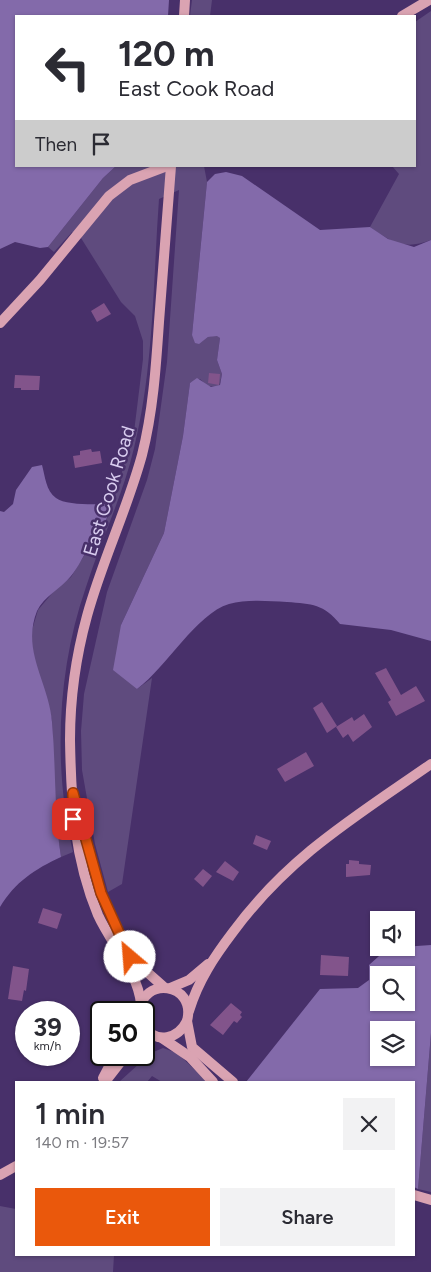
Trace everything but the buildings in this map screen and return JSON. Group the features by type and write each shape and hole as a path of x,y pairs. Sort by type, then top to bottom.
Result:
{"main road":[{"path":"184,15 185,0"},
{"path":"404,15 428,0"},
{"path":"0,323 40,280 109,196 130,180 164,167"},
{"name":"East Cook Road","path":"138,1001 136,980 111,942 89,890 76,842 73,819 71,710 80,646 95,590 136,474 149,422 155,377 171,167"},
{"path":"144,1001 150,992 188,980 209,964 262,895 292,864 342,825 431,764"},
{"name":"East Cook Road","path":"73,793 96,876 130,957 167,988 183,997 188,1016"},
{"path":"155,1038 177,1034 188,1016 209,964"},
{"path":"188,1016 192,1046 232,1081"},
{"path":"155,1034 190,1057 211,1081"},
{"path":"101,1081 109,1066"},
{"path":"106,1081 117,1066"},
{"path":"0,1175 15,1167"},
{"path":"415,1194 431,1200"}],"shaded area":[{"path":"0,0 169,0 168,15 15,15 15,167 115,167 103,178 48,247 40,248 15,242 0,249"},
{"path":"192,0 212,0 210,15 190,15"},
{"path":"431,11 431,240 422,243 406,244 392,241 370,227 399,174 393,167 416,167 416,21"},
{"path":"115,167 204,167 207,182 192,335 201,342 208,337 217,335 220,338 217,360 222,374 219,387 207,386 200,379 190,383 183,436 164,533 121,625 137,689 152,678 122,884 108,892 95,844 82,770 81,731 84,694 107,592 147,480 155,449 167,362 179,190 159,199 152,324 141,418 129,466 76,619 69,651 61,719 61,753 67,820 73,852 61,857 55,816 52,720 32,651 32,630 38,610 54,591 71,577 109,515 134,432 143,359 143,341 135,316 121,302 81,238 72,232 54,252 48,247 103,178"},
{"path":"226,172 242,176 320,230 370,227 388,239 414,247 431,240 431,641 391,630 340,624 328,612 317,606 265,601 236,602 217,610 205,618 137,689 113,670 121,625 164,533 183,436 190,383 197,378 211,387 220,385 222,374 217,360 220,338 217,336 208,337 199,344 195,343 192,335 207,182 215,174"},
{"path":"42,465 48,487 53,495 61,501 111,504 105,522 76,569 67,581 40,606 33,626 32,640 34,653 50,708 52,722 57,823 61,857 26,877 12,890 0,907 0,511 4,512 13,504 16,490 32,467"},
{"path":"431,945 431,1033 418,1189 415,1188 415,1081 247,1081 320,989 358,988 369,980 369,965 379,956 415,956 415,946"},
{"path":"431,1033 431,1192 418,1189"},
{"path":"163,1048 177,1053 207,1081 160,1081 152,1076 148,1081 120,1081 137,1066 155,1066 155,1051"},
{"path":"0,1206 15,1209 15,1256 114,1256 113,1272 0,1272"}],"route":[{"path":"73,819 73,793 101,893 130,957"}]}
